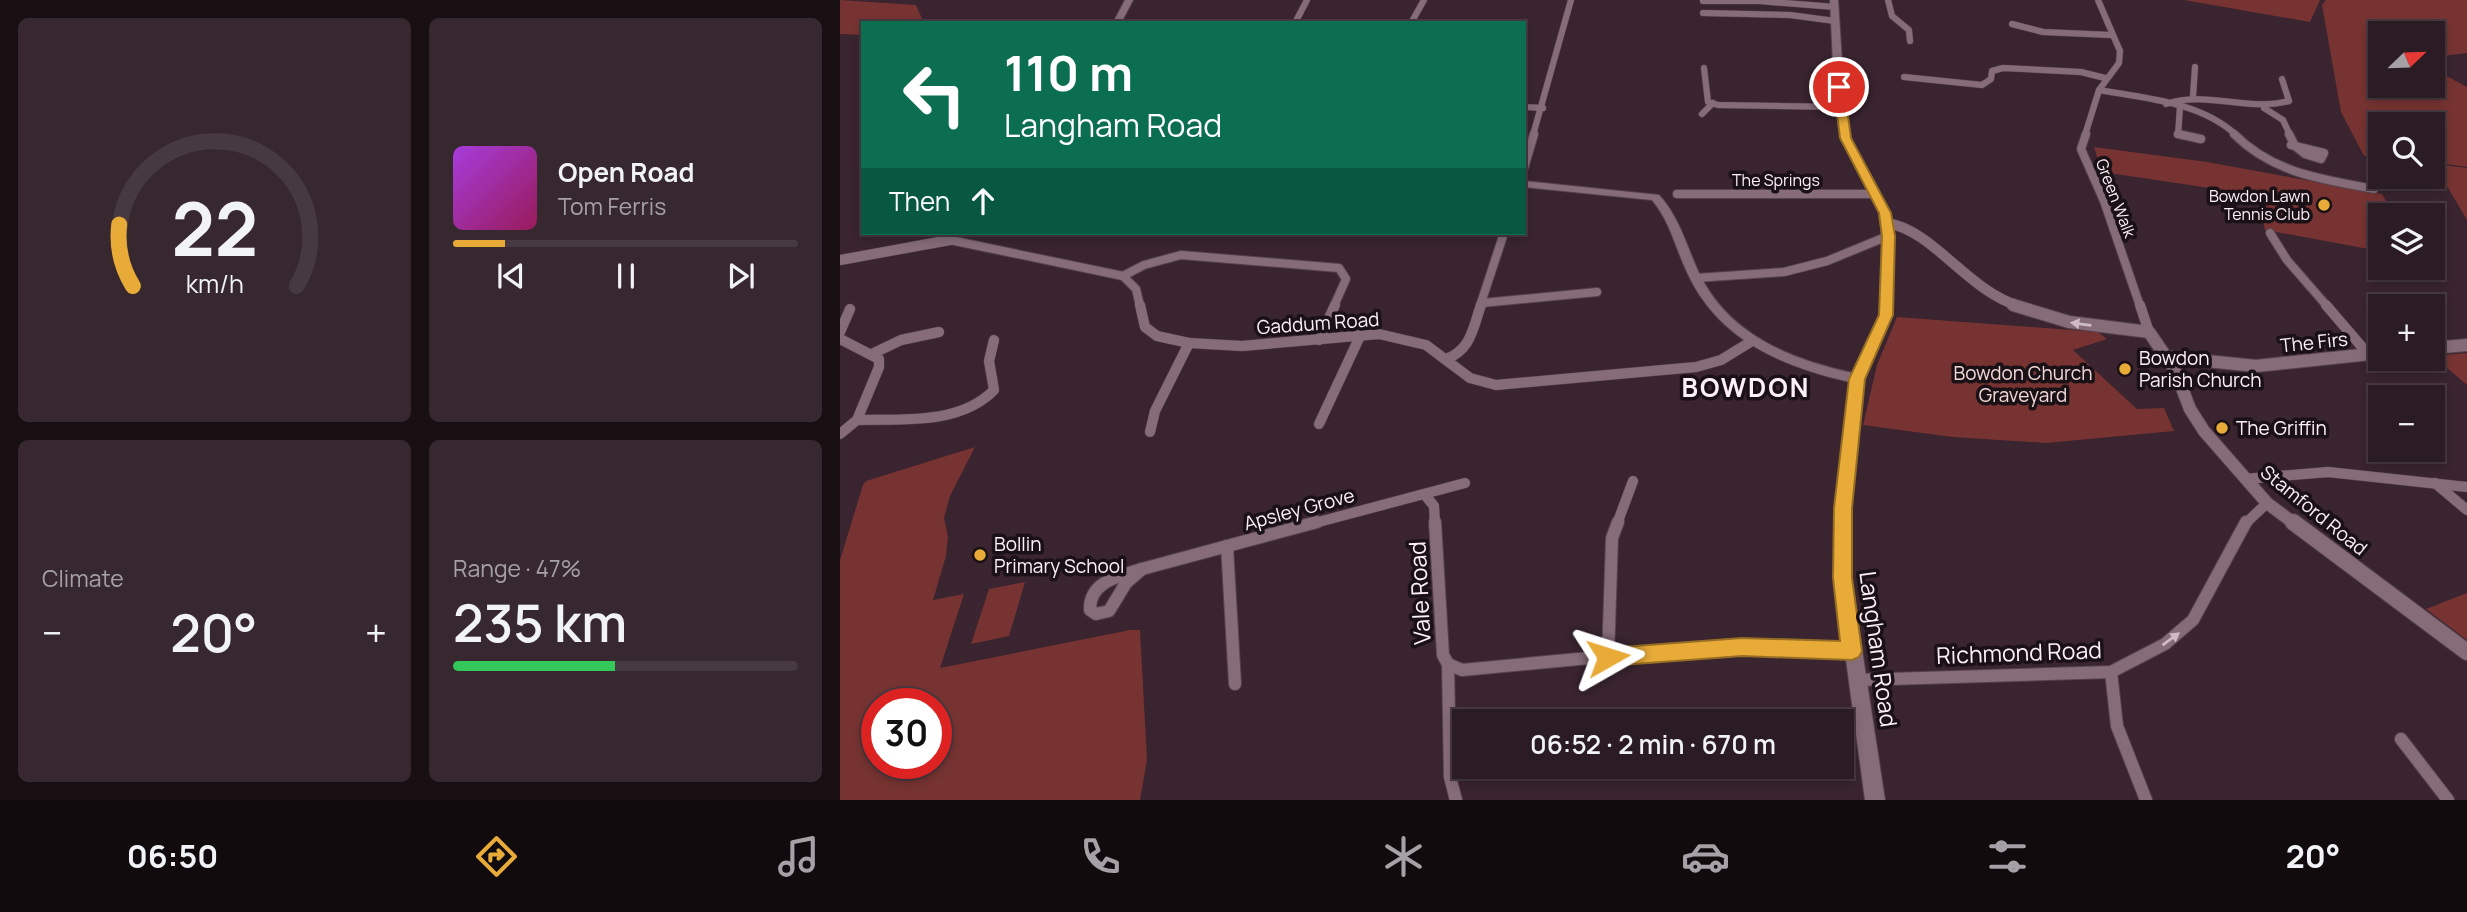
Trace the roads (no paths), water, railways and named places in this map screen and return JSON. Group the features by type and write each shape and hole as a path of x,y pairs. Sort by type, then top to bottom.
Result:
{"main road":[{"path":"1118,21 1129,0"},
{"path":"1834,4 1840,107 1846,138 1885,213 1887,230"},
{"path":"1526,184 1655,197 1677,232 1706,298 1752,341 1795,364 1857,379"},
{"name":"Langham Road","path":"1875,800 1843,578 1843,508 1857,379 1886,315 1887,230"}],"street":[{"path":"1296,21 1307,0"},
{"path":"1412,21 1424,0"},
{"path":"1526,160 1535,123 1543,108 1571,0"},
{"path":"1888,0 1892,16 1909,30 1909,41"},
{"name":"Green Walk","path":"2098,0 2120,51 2119,63 2105,78 2099,90 2081,149 2104,201 2149,332"},
{"path":"1703,1 1834,4"},
{"path":"1703,13 1790,15 1835,21"},
{"path":"2012,24 2043,32 2111,35"},
{"path":"2193,96 2195,67"},
{"path":"1704,68 1708,102 1840,107"},
{"path":"1904,77 1982,85 1991,79 1992,71 2014,68 2081,72 2105,78"},
{"path":"2166,104 2180,97 2193,96 2275,107 2289,101 2282,79"},
{"path":"2099,90 2180,107 2221,122 2248,148 2273,164 2292,172 2368,188"},
{"path":"1702,114 1713,103"},
{"path":"2261,106 2283,120 2291,145"},
{"path":"1526,107 1543,108"},
{"path":"2180,107 2178,136 2201,139"},
{"name":"The Springs","path":"1677,194 1874,194"},
{"path":"1696,278 1784,272 1827,261 1887,230 1906,226 1976,285 2011,304 2069,322 2149,332"},
{"path":"2270,233 2287,260 2368,347"},
{"path":"1446,359 1460,354 1469,342 1503,235"},
{"path":"840,260 951,236 1123,276 1144,265 1181,255 1339,268 1346,279 1319,340"},
{"name":"Gaddum Road","path":"1123,276 1136,289 1145,327 1157,336 1189,343 1242,346 1361,334 1413,340 1426,345 1470,378 1496,385 1696,367 1721,360 1752,341"},
{"path":"1482,303 1597,292"},
{"path":"840,332 845,316"},
{"path":"874,353 901,340 939,332"},
{"name":"Stamford Road","path":"2149,332 2168,357 2182,385 2190,410 2267,503 2467,652"},
{"path":"1319,424 1361,334"},
{"path":"840,339 851,347 874,353 879,359 879,367 857,420 840,434"},
{"path":"857,420 925,416 968,410 979,405 994,390 989,361 993,340"},
{"path":"1150,432 1155,411 1189,343"},
{"path":"2445,347 2467,345"},
{"name":"The Firs","path":"2168,357 2242,366 2368,354"},
{"path":"2245,479 2283,474 2339,473 2467,487"},
{"path":"1608,657 1612,538 1633,481"},
{"path":"2434,482 2467,510"},
{"name":"Apsley Grove","path":"1142,569 1126,583 1109,611 1096,614 1090,610 1089,600 1097,587 1142,569 1465,483"},
{"name":"Vale Road","path":"1424,495 1434,506 1443,655 1448,664 1462,670 1742,647 1852,651"},
{"name":"Richmond Road","path":"1858,680 2111,672 2148,656 2192,622 2214,588 2244,524 2267,503"},
{"path":"1227,546 1235,684"},
{"path":"1448,664 1450,789 1456,800"},
{"path":"2111,672 2116,726 2146,800"},
{"path":"2401,739 2448,800"}],"place":[{"name":"Bowdon Lawn Tennis Club","path":"2324,205"},
{"name":"Bowdon Parish Church","path":"2125,369"},
{"name":"The Griffin","path":"2222,428"},
{"name":"Bollin Primary School","path":"980,555"}],"district":[{"name":"BOWDON","path":"1746,387"}],"park label":[{"name":"Bowdon Church Graveyard","path":"2023,384"}]}
